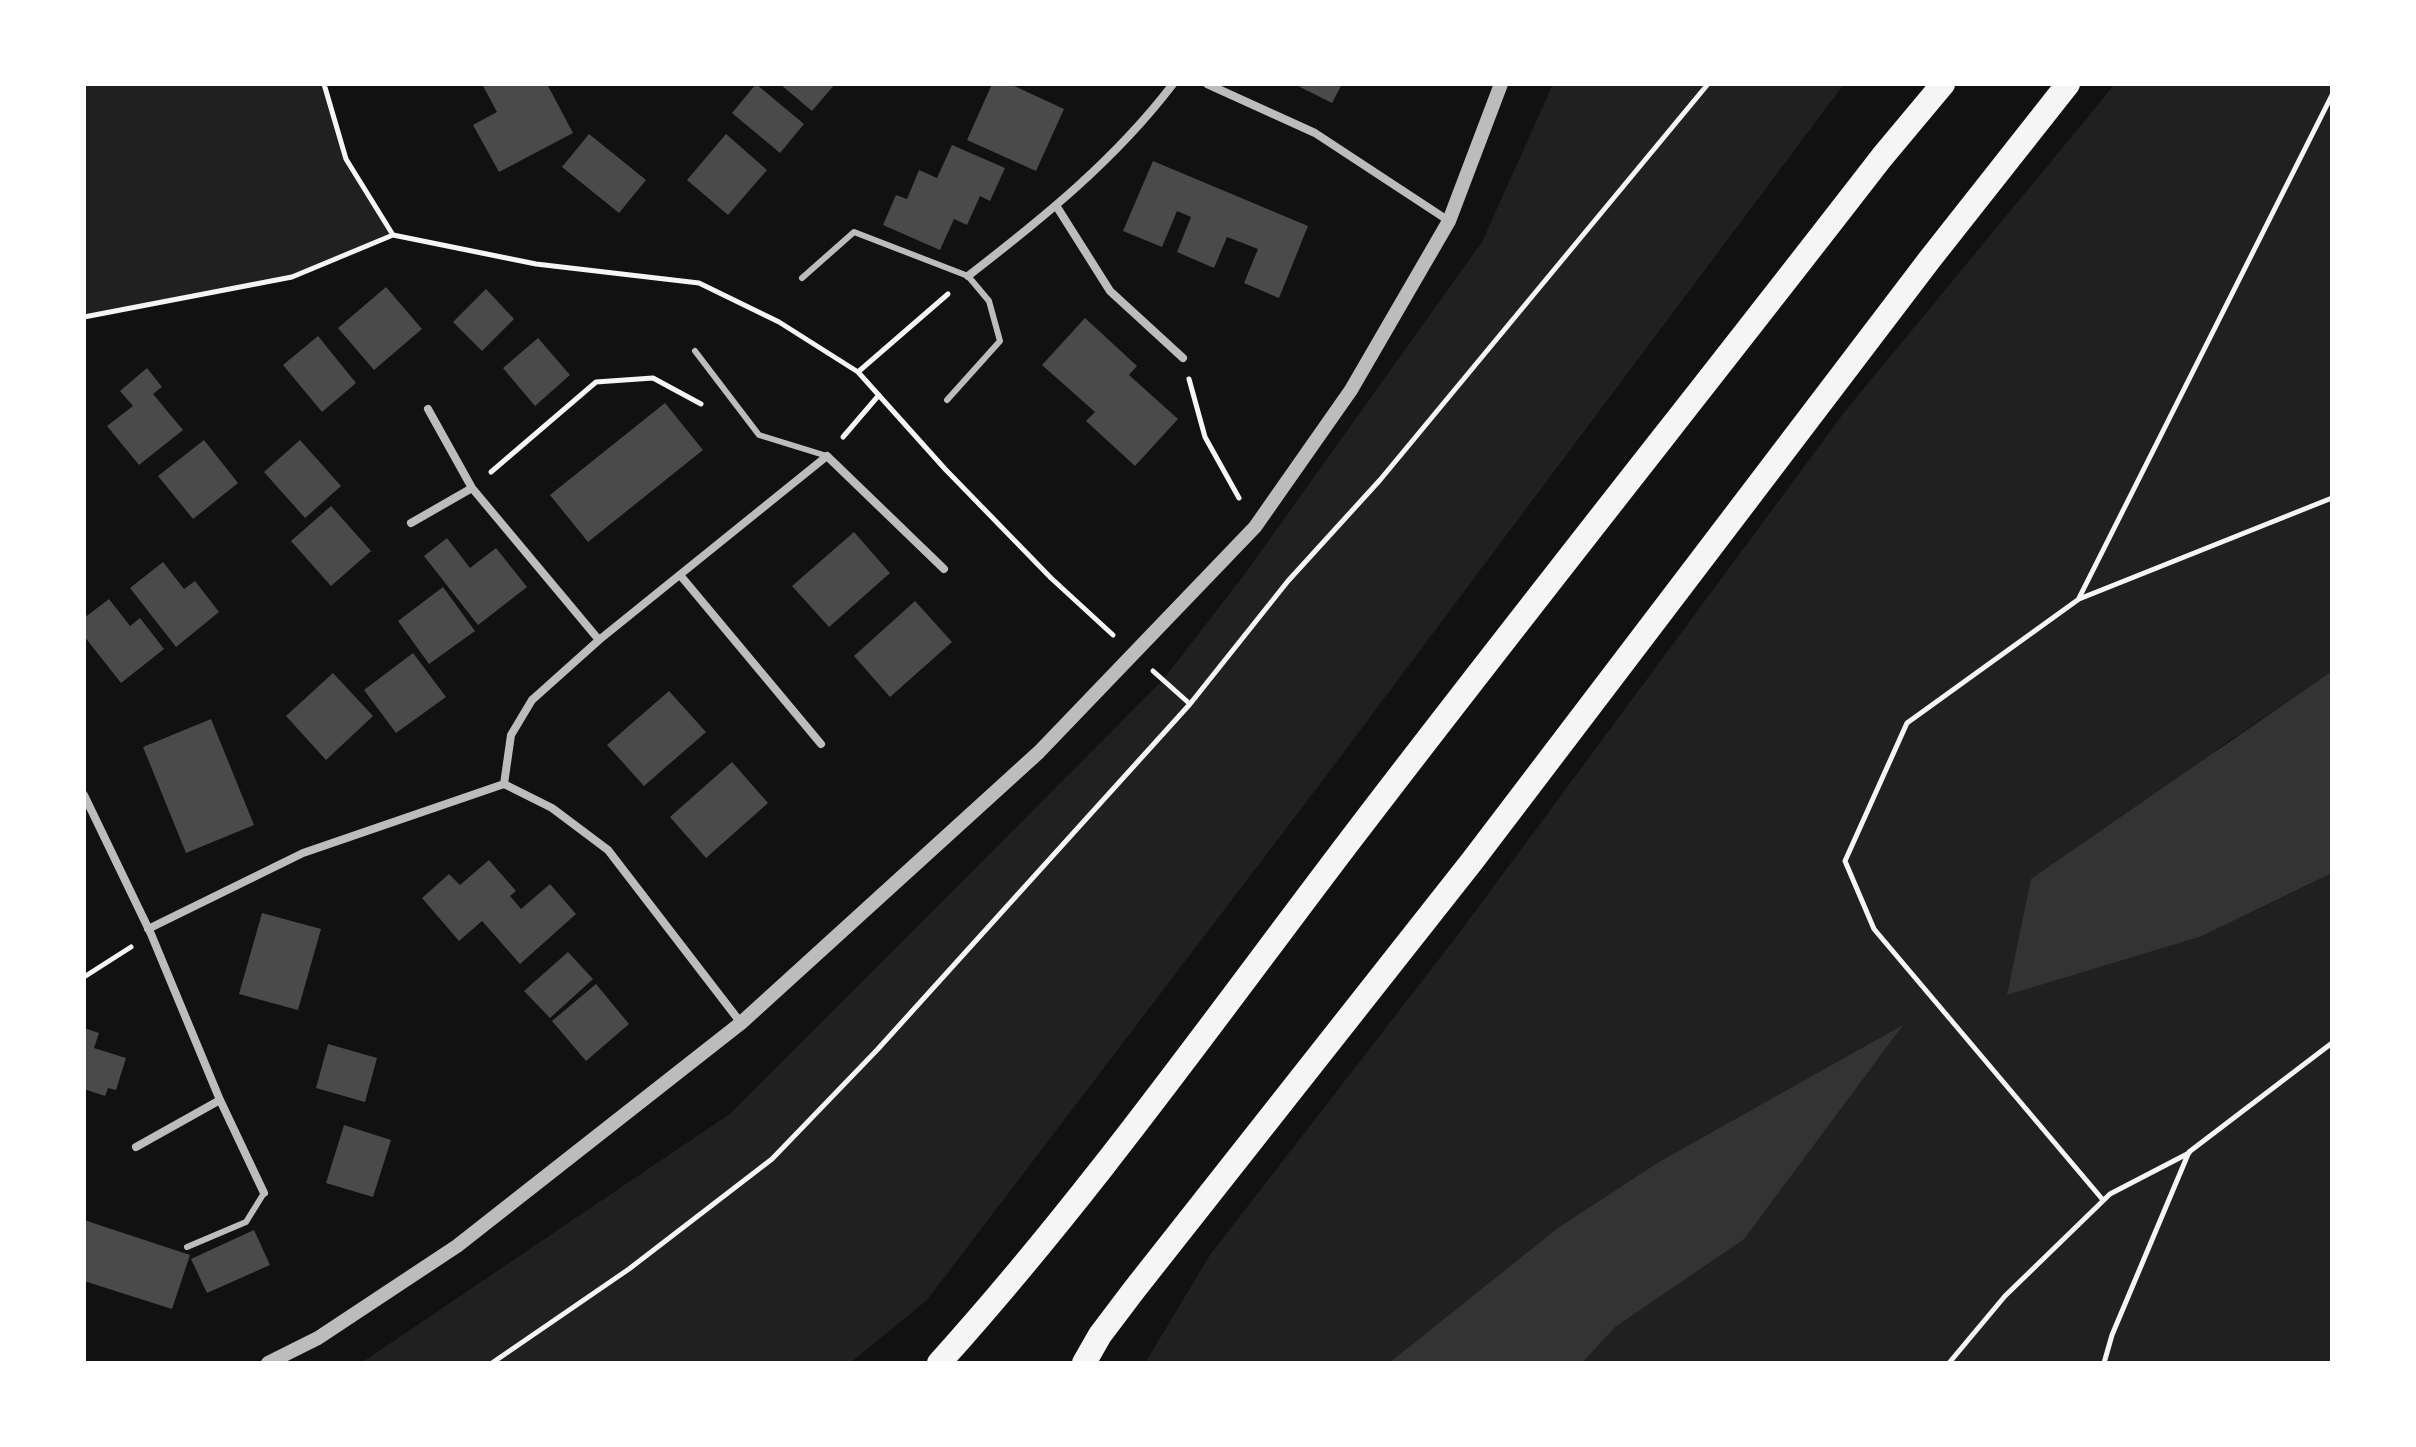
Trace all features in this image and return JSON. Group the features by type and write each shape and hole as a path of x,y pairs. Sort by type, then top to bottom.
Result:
{"highway":[{"path":"939,1363 1020,1270 1116,1149 1352,838 1873,169 1943,84"},
{"path":"1084,1363 1100,1335 1134,1290 1464,872 1930,259 2068,84"}],"street":[{"path":"968,276 1057,207 1143,124 1173,84"},
{"path":"1207,84 1315,133 1449,221"},
{"path":"268,1363 318,1338 457,1246 741,1023 1039,752 1255,527 1351,390 1449,221 1501,84"},
{"path":"1057,207 1110,291 1183,358"},
{"path":"428,409 472,488 599,640"},
{"path":"504,784 511,735 532,700 599,640 827,456 944,569"},
{"path":"411,523 472,488"},
{"path":"680,575 821,744"},
{"path":"150,932 303,853 504,784 552,808 608,850 741,1023"},
{"path":"84,795 150,932 220,1100 264,1193"},
{"path":"136,1147 220,1100"}],"lane":[{"path":"802,278 854,232 968,276 989,301 1000,341 947,400"},
{"path":"695,351 759,435 827,456"},
{"path":"187,1247 246,1222 264,1193"}],"path":[{"path":"324,84 346,159 393,235"},
{"path":"492,1363 629,1269 772,1159 856,1072 1190,704 1288,581 1380,480 1708,84"},
{"path":"2079,599 2332,95"},
{"path":"84,317 292,277 393,235 536,264 699,283 779,322 858,372 945,469 1051,578"},
{"path":"858,372 968,276"},
{"path":"1183,358 1205,437 1255,527"},
{"path":"472,488 596,382 653,378 706,406"},
{"path":"827,456 879,395"},
{"path":"2103,1200 1874,929 1845,861 1907,723 2079,599 2332,498"},
{"path":"84,977 150,932"},
{"path":"1949,1363 2005,1296 2110,1194 2189,1152 2332,1043"},
{"path":"2104,1363 2112,1335 2189,1152"}],"shaded area":[{"path":"84,84 325,84 346,158 394,235 292,278 84,317"},
{"path":"1553,84 1844,84 1320,784 927,1300 850,1363 361,1363 731,1113 1163,680 1247,571 1482,242"},
{"path":"2115,84 2332,84 2332,671 2217,749 2202,936 2332,873 2332,1363 1145,1363 1210,1255 1460,932 1846,410"},
{"path":"2332,671 2332,873 2202,936 2007,995 2031,879"},
{"path":"1903,1025 1744,1239 1615,1327 1582,1363 1389,1363 1558,1228 1659,1162"}],"building":[{"path":"482,84 547,84 573,133 499,172 473,125 497,112"},
{"path":"756,84 804,124 780,153 732,113"},
{"path":"780,84 835,84 812,111"},
{"path":"992,84 1010,84 1064,109 1036,171 967,140"},
{"path":"1294,84 1342,84 1332,103"},
{"path":"589,134 646,180 619,213 562,167"},
{"path":"726,134 767,170 728,215 687,180"},
{"path":"952,145 1005,168 990,201 980,196 967,225 954,219 940,250 883,225 896,195 907,199 919,170 937,178"},
{"path":"1153,161 1308,226 1279,298 1244,283 1258,249 1227,237 1214,268 1177,252 1191,217 1177,211 1162,247 1123,231"},
{"path":"386,287 422,329 374,370 338,328"},
{"path":"486,289 514,319 482,351 453,322"},
{"path":"1085,318 1137,366 1129,375 1178,419 1135,466 1086,421 1095,412 1042,365"},
{"path":"318,336 356,383 322,412 283,365"},
{"path":"538,338 570,375 535,406 503,368"},
{"path":"147,368 162,387 153,394 183,430 139,465 107,426 133,406 120,391"},
{"path":"665,403 703,450 588,542 550,495"},
{"path":"204,440 238,483 193,519 158,476"},
{"path":"300,440 341,486 305,518 264,472"},
{"path":"331,506 371,551 331,586 291,541"},
{"path":"854,532 890,573 829,627 792,586"},
{"path":"447,538 470,568 496,548 527,587 478,625 424,556"},
{"path":"163,562 184,589 195,581 219,612 176,647 130,588"},
{"path":"443,587 475,631 429,664 398,621"},
{"path":"109,599 130,626 140,618 164,649 121,683 84,636 84,618"},
{"path":"915,601 952,642 890,697 854,656"},
{"path":"413,653 446,697 396,733 364,690"},
{"path":"333,673 373,716 326,760 286,716"},
{"path":"669,691 706,732 644,786 607,745"},
{"path":"211,719 254,825 186,853 143,747"},
{"path":"732,762 768,803 706,858 670,817"},
{"path":"489,860 516,891 510,896 521,909 550,884 576,914 520,964 482,921 459,941 422,898 449,874 460,885"},
{"path":"262,913 321,929 298,1010 239,994"},
{"path":"568,952 593,979 550,1018 524,991"},
{"path":"596,984 629,1024 586,1061 552,1021"},
{"path":"84,1028 99,1033 94,1048 126,1058 116,1090 108,1088 105,1096 84,1089"},
{"path":"328,1044 377,1058 365,1102 316,1088"},
{"path":"344,1125 391,1140 373,1197 326,1183"},
{"path":"84,1220 190,1255 172,1309 84,1281"},
{"path":"254,1230 270,1265 207,1293 191,1259"}]}
